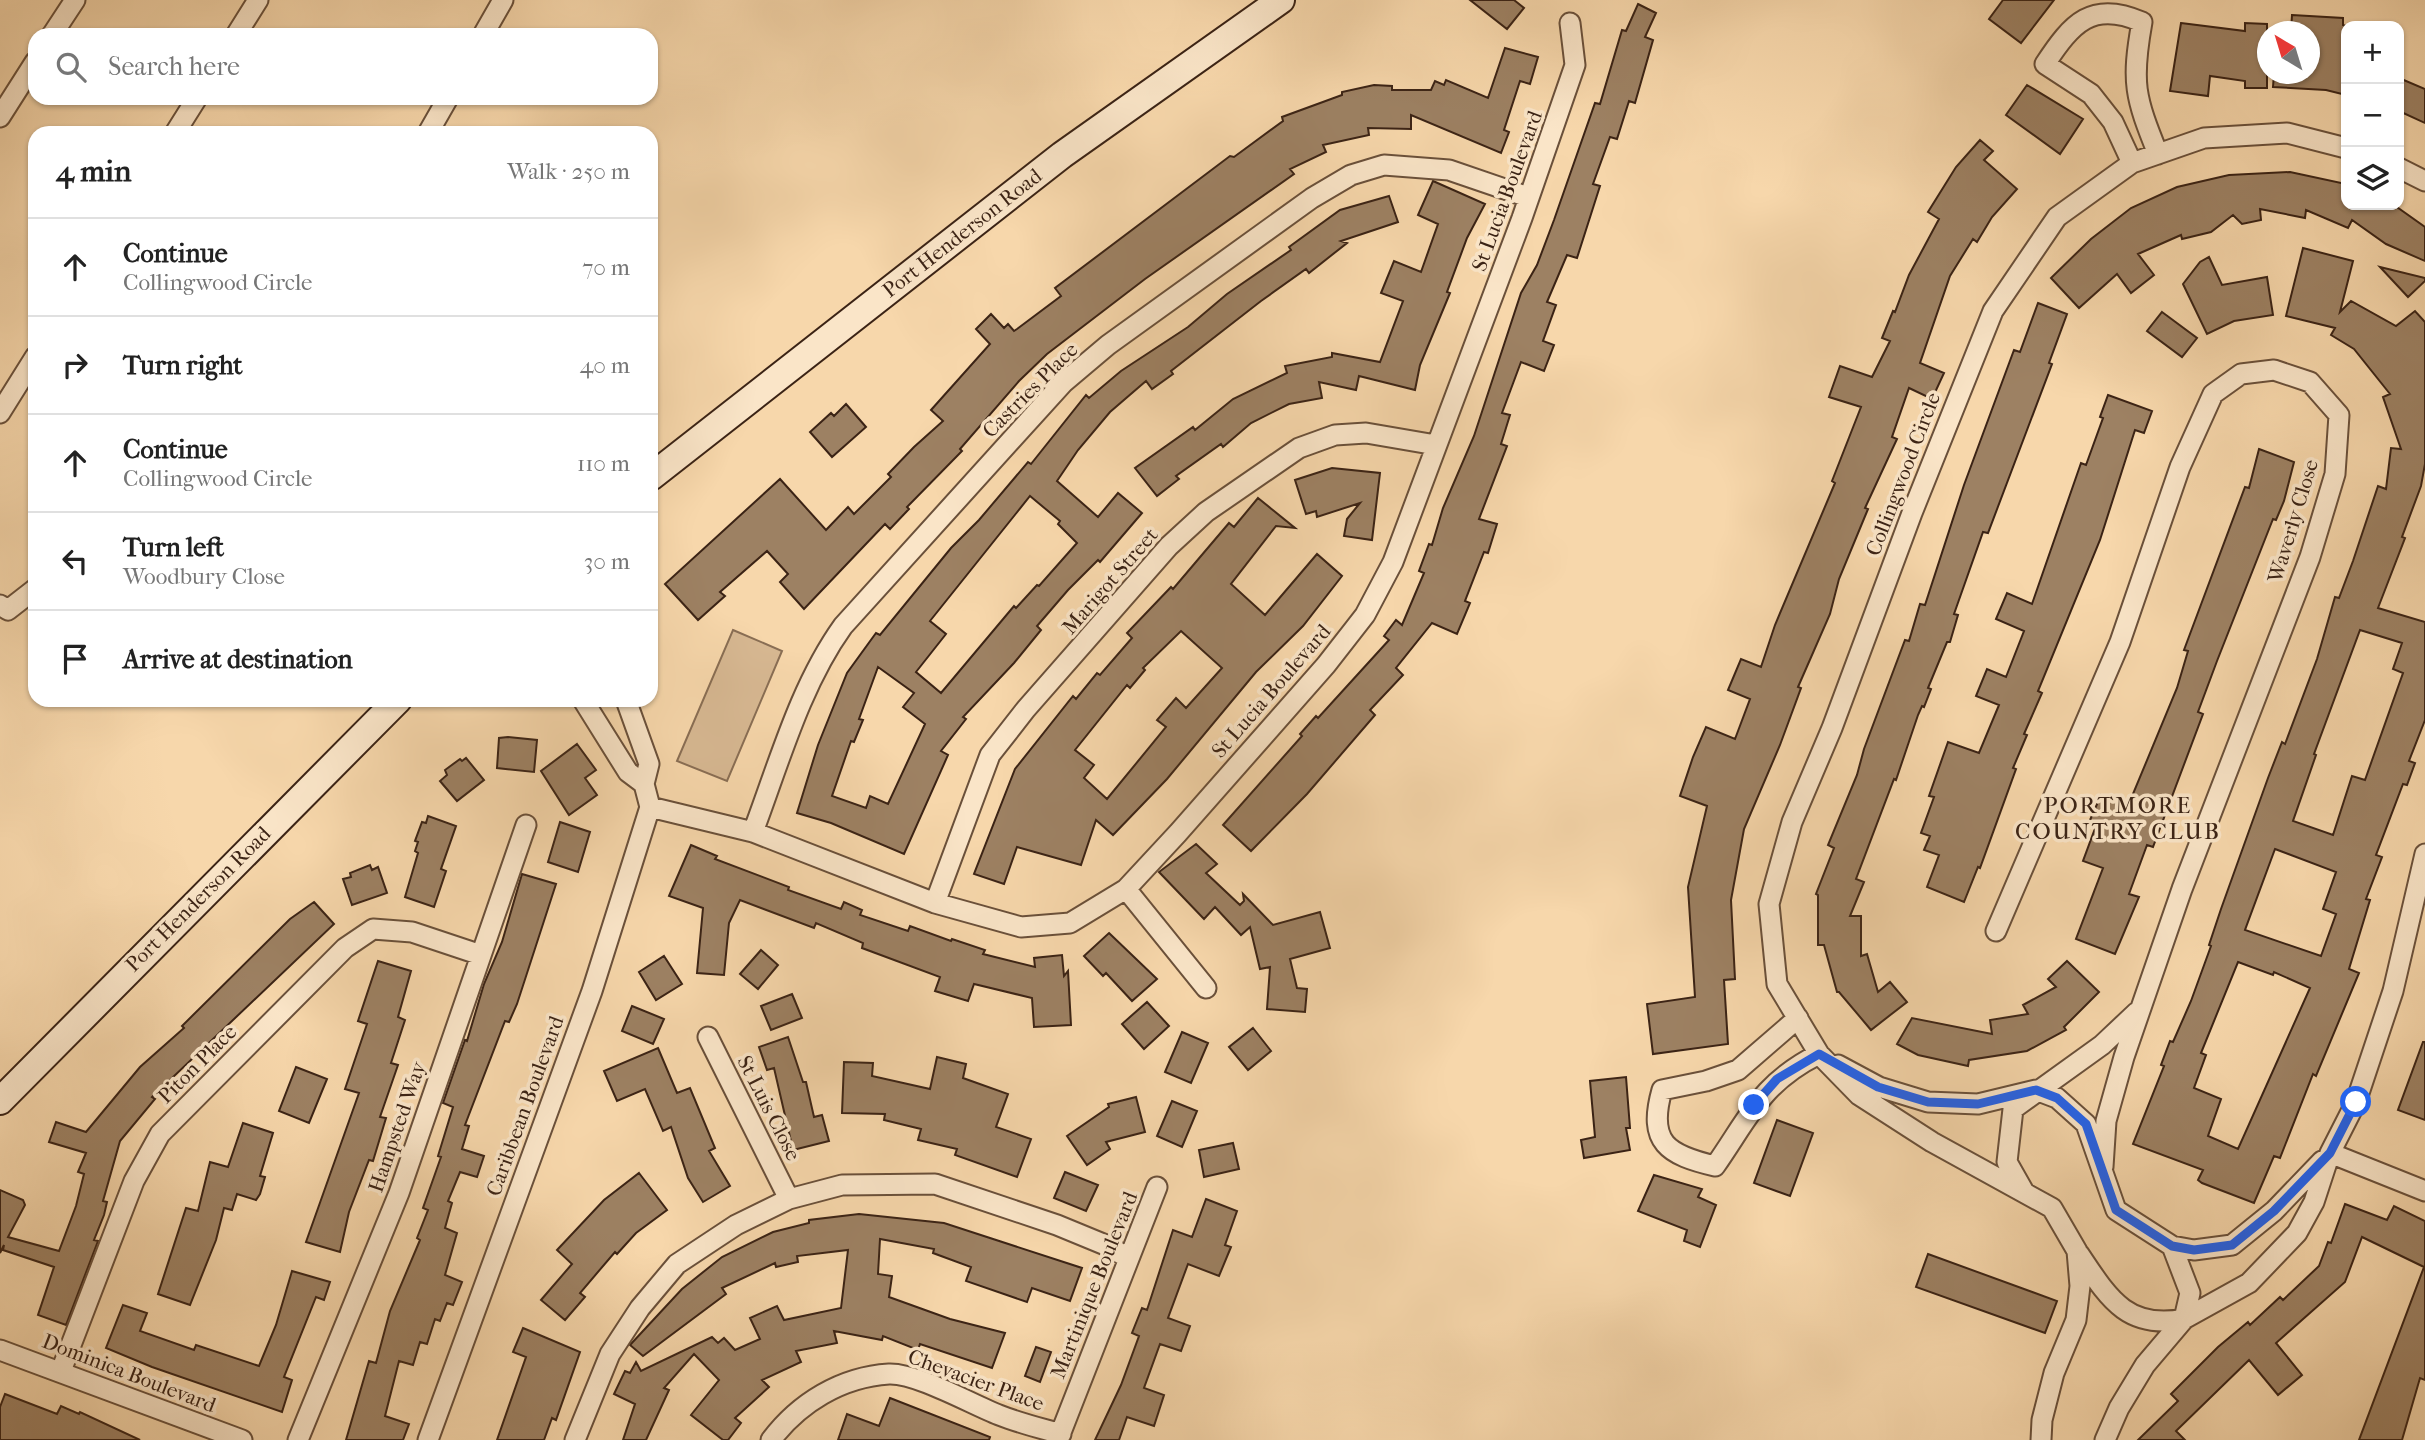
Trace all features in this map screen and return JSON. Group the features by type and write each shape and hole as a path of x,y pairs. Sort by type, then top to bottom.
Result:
{"street":[{"path":"57,28 75,0"},
{"path":"240,28 258,0"},
{"path":"488,28 503,0"},
{"name":"Port Henderson Road","path":"658,472 1062,155 1281,0"},
{"path":"2132,163 2113,122 2091,94 2045,64 2063,37 2090,14 2121,12 2142,22 2135,60 2135,92 2158,154"},
{"name":"St Lucia Boulevard","path":"650,807 753,832 934,903 1021,927 1070,923 1126,889 1326,665 1365,615 1393,562 1575,65 1570,23"},
{"path":"0,117 28,73"},
{"path":"179,126 193,105"},
{"path":"432,126 444,105"},
{"name":"Collingwood Circle","path":"2041,1440 2042,1420 2053,1373 2076,1320 2080,1286 2077,1251 2052,1208 1933,1142 1860,1096 1819,1054 1777,984 1769,904 1792,822 1832,728 1951,412 1993,311 2057,217 2132,163 2204,138 2287,133 2342,147"},
{"name":"Castries Place","path":"753,832 808,689 828,647 843,626 1063,383 1099,352 1312,198 1351,175 1384,165 1449,170 1528,197"},
{"path":"2404,170 2425,181"},
{"path":"0,414 28,368"},
{"name":"Waverly Close","path":"1996,931 2120,642 2180,467 2213,394 2241,374 2274,370 2311,382 2339,415 2335,474 2310,557 2182,889 2142,1006 2106,1121 2103,1167"},
{"name":"Marigot Street","path":"934,903 990,755 1026,709 1169,546 1206,512 1299,448 1335,435 1366,433 1436,445"},
{"path":"0,604 8,610 28,594"},
{"name":"Port Henderson Road","path":"0,1101 391,707"},
{"path":"587,707 628,772 644,784"},
{"path":"629,707 649,764 644,784 650,807"},
{"name":"Caribbean Boulevard","path":"428,1440 592,991 650,807"},
{"name":"Hampsted Way","path":"299,1440 399,1193 526,825"},
{"path":"2105,1440 2119,1408 2145,1365 2184,1319 2249,1283 2297,1233 2314,1202 2330,1153 2356,1102 2392,991 2425,854"},
{"path":"1126,889 1206,988"},
{"name":"Piton Place","path":"61,1371 134,1181 160,1134 335,958 373,929 412,932 481,955"},
{"name":"Waverly Close","path":"2036,1090 2102,1045 2142,1006"},
{"path":"1798,1018 1738,1069 1706,1081 1662,1090 1656,1111 1661,1140 1682,1158 1715,1166 1754,1105 1777,1079 1819,1054 1878,1087 1928,1102 1978,1104 2036,1090 2057,1098 2086,1124 2116,1210 2172,1246 2194,1250 2232,1245 2290,1197 2330,1153"},
{"name":"St Luis Close","path":"708,1037 789,1199"},
{"path":"2024,1193 2007,1162 2008,1140 2012,1109 2036,1090"},
{"path":"2330,1153 2425,1191"},
{"path":"575,1440 610,1354 640,1308 677,1264 736,1225 789,1199 842,1185 935,1184 1056,1225 1108,1246 1128,1258"},
{"name":"Martinique Boulevard","path":"1059,1437 1157,1187"},
{"path":"2172,1246 2190,1293 2184,1319"},
{"path":"2077,1251 2113,1301 2143,1321 2184,1319"},
{"name":"Dominica Boulevard","path":"0,1350 242,1440"},
{"name":"Chevacier Place","path":"771,1440 786,1420 831,1387 890,1374 929,1384 1001,1416 1059,1437"}],"shaded area":[{"path":"733,630 782,651 727,781 677,761"}],"building":[{"path":"1470,0 1514,0 1524,8 1507,29"},
{"path":"2003,0 2054,0 2021,43 1989,19"},
{"path":"1638,4 1656,13 1645,37 1653,40 1635,103 1629,101 1617,139 1610,137 1593,184 1600,186 1577,258 1567,255 1547,302 1556,305 1543,341 1554,345 1544,371 1521,362 1502,413 1510,415 1501,444 1507,446 1479,519 1497,524 1488,553 1484,552 1465,601 1470,603 1457,634 1432,623 1396,668 1403,675 1370,710 1375,715 1307,794 1251,851 1223,825 1302,736 1300,734 1316,716 1318,718 1389,640 1384,636 1396,620 1402,625 1424,573 1419,571 1429,544 1432,545 1443,508 1474,436 1521,293 1537,265 1595,103 1600,104 1622,30 1626,31"},
{"path":"2292,15 2343,18 2341,94 2326,90 2273,87 2273,84 2320,84 2320,21 2292,21"},
{"path":"2181,23 2245,31 2245,23 2257,24 2257,84 2267,84 2267,88 2245,88 2245,81 2210,76 2208,96 2170,91"},
{"path":"1505,48 1538,57 1530,84 1520,81 1504,130 1509,132 1501,153 1411,115 1411,129 1368,128 1369,135 1323,145 1326,152 1290,169 1294,174 1145,279 1047,354 1019,381 960,449 962,451 907,507 909,509 890,529 885,524 804,609 780,582 788,574 767,551 720,592 725,596 698,620 665,584 780,479 826,530 848,507 854,514 891,477 888,474 943,421 931,410 990,344 976,329 991,314 1004,328 1008,324 1014,331 1017,329 1061,296 1055,288 1230,156 1234,157 1283,121 1282,117 1342,95 1342,92 1374,85 1392,86 1392,90 1431,90 1435,81 1444,85 1446,80 1488,98"},
{"path":"2404,80 2425,89 2425,123 2404,113"},
{"path":"2027,85 2083,119 2060,154 2006,115"},
{"path":"1980,140 1993,151 1984,160 2017,189 1992,217 1977,242 1973,239 1950,276 1920,363 1944,373 1932,399 1909,388 1892,437 1897,439 1865,508 1868,509 1839,579 1830,614 1798,687 1801,688 1780,745 1744,829 1731,900 1735,979 1724,980 1728,1044 1653,1054 1647,1004 1695,997 1688,887 1707,806 1680,796 1693,757 1706,727 1735,739 1750,699 1728,690 1741,659 1761,667 1775,625 1835,483 1832,481 1861,407 1829,397 1840,366 1872,377 1890,341 1882,338 1893,311 1895,312 1909,275 1939,219 1928,212 1956,167"},
{"path":"2290,172 2341,183 2341,210 2401,210 2425,227 2425,261 2386,244 2352,220 2348,228 2306,210 2305,218 2260,209 2261,220 2242,224 2233,215 2211,232 2182,239 2181,235 2138,254 2154,275 2131,293 2117,274 2079,308 2051,278 2091,239 2131,208 2177,187 2229,175"},
{"path":"1433,181 1485,204 1467,238 1447,292 1450,293 1420,365 1415,390 1359,376 1356,390 1319,382 1322,398 1289,404 1251,423 1223,447 1221,444 1176,476 1179,479 1157,496 1135,468 1193,427 1195,430 1233,399 1287,373 1285,366 1332,357 1332,353 1380,362 1403,301 1381,293 1394,261 1421,272 1438,224 1418,215"},
{"path":"1389,196 1398,222 1341,241 1347,243 1309,273 1306,269 1261,301 1171,371 1173,374 1152,389 1146,381 1110,412 1078,450 1057,481 1098,517 1118,493 1142,513 1100,562 1098,560 1068,590 1037,626 1041,630 1014,663 963,717 966,719 941,751 948,755 904,854 831,823 797,813 818,745 847,673 876,633 880,635 951,548 979,520 1028,462 1031,464 1086,395 1089,398 1121,371 1188,327 1227,294 1291,250 1289,247 1340,210","holes":["1030,496 1060,521 1058,524 1077,543 1039,586 1037,585 1016,608 1014,606 941,693 916,672 946,634 930,621","878,667 914,693 903,707 925,724 888,804 870,796 866,808 832,796 851,741 854,742 863,720 859,719"]},
{"path":"2303,248 2353,261 2340,312 2351,301 2396,326 2415,311 2425,322 2425,464 2421,486 2402,537 2405,538 2378,608 2425,622 2425,720 2409,761 2415,763 2407,785 2403,784 2376,855 2382,857 2366,899 2370,900 2349,969 2359,973 2316,1076 2313,1074 2280,1158 2274,1156 2254,1203 2202,1183 2198,1180 2203,1170 2133,1144 2164,1066 2161,1065 2170,1041 2173,1042 2191,1001 2268,778 2282,742 2285,744 2317,659 2335,597 2339,598 2378,486 2386,489 2391,448 2401,449 2383,397 2390,394 2354,349 2331,335 2335,328 2286,316","holes":["2360,630 2402,643 2393,669 2403,673 2365,780 2352,776 2333,835 2293,821 2316,755 2314,754","2275,849 2336,872 2323,909 2336,914 2321,956 2245,930","2238,962 2273,975 2274,972 2310,988 2238,1149 2208,1136 2221,1099 2194,1088 2206,1055 2201,1053"]},
{"path":"2209,257 2222,285 2267,277 2273,315 2234,321 2207,334 2183,284 2200,262"},
{"path":"2380,267 2425,278 2425,281 2408,297"},
{"path":"2038,303 2067,314 2049,363 2052,364 1988,533 1983,532 1954,614 1958,615 1950,642 1947,642 1928,688 1931,689 1918,715 1896,780 1894,779 1856,879 1864,882 1850,916 1861,916 1861,956 1867,954 1878,992 1890,982 1907,1002 1871,1030 1837,992 1824,945 1818,945 1816,894 1834,848 1828,845 1857,775 1864,749 1905,640 1909,641 1920,604 1925,605 1964,485 2014,350 2020,352"},
{"path":"2162,312 2197,338 2182,357 2147,331"},
{"path":"2108,395 2152,411 2144,433 2135,430 2100,540 2038,691 2042,693 2024,734 2027,735 2013,768 2016,769 1980,868 1978,867 1964,902 1927,887 1939,855 1924,850 1930,836 1921,833 1934,797 1929,796 1948,742 1979,753 1999,705 1976,696 1987,669 2006,677 2024,631 1996,619 2007,593 2032,604 2081,463 2086,465 2103,418 2100,417"},
{"path":"846,404 866,427 832,457 810,432 831,413 834,416"},
{"path":"2259,449 2294,462 2284,501 2276,520 2273,519 2217,661 2198,712 2203,714 2153,847 2147,845 2129,894 2139,897 2115,954 2076,939 2103,868 2083,861 2097,823 2090,820 2101,795 2128,806 2177,688 2188,651 2184,650 2245,487 2249,488"},
{"path":"1332,468 1380,473 1372,540 1344,536 1347,519 1360,503 1317,517 1316,511 1306,514 1295,480"},
{"path":"1258,498 1295,528 1276,526 1231,584 1265,615 1317,554 1342,576 1303,626 1256,672 1167,779 1113,835 1096,820 1081,865 1017,847 1004,884 974,874 1015,769 1073,696 1076,699 1097,673 1100,675 1132,638 1127,633 1171,587 1173,589 1229,523 1234,527","holes":["1181,631 1222,668 1186,708 1176,698 1157,720 1166,727 1107,799 1084,778 1094,765 1075,750 1127,685 1130,688 1145,670 1143,668"]},
{"path":"499,738 537,740 534,772 497,768"},
{"path":"577,744 596,770 585,778 597,795 569,815 541,771"},
{"path":"466,758 484,780 457,801 440,781 447,775 445,770 460,759 462,761"},
{"path":"428,816 456,826 441,869 446,871 434,907 405,897 418,853 415,851 418,842 415,841 422,822 426,823"},
{"path":"560,822 590,832 578,872 548,862"},
{"path":"1196,844 1217,864 1206,873 1240,905 1244,901 1243,894 1273,925 1320,912 1330,948 1290,959 1297,988 1307,989 1305,1012 1267,1009 1270,967 1260,969 1250,927 1241,935 1215,907 1204,919 1159,872"},
{"path":"691,845 717,856 715,859 789,887 788,890 841,909 844,902 862,910 860,915 908,931 910,926 951,941 952,939 985,950 983,954 1035,967 1034,958 1062,955 1064,976 1068,971 1071,1025 1034,1027 1032,998 974,984 968,1001 935,991 940,977 862,948 863,943 816,923 814,928 740,900 729,923 724,975 697,973 703,908 669,896"},
{"path":"370,865 372,870 378,867 387,893 352,905 343,879 351,877 350,873"},
{"path":"522,874 556,884 517,1004 509,1022 505,1021 465,1125 469,1126 462,1149 484,1156 477,1177 460,1172 448,1201 452,1203 445,1228 457,1233 445,1275 462,1282 453,1305 447,1303 440,1321 435,1319 427,1344 420,1342 413,1365 399,1361 385,1416 409,1424 403,1440 346,1440 369,1361 376,1363 390,1311 420,1240 417,1238 428,1210 423,1208 441,1157 438,1156 453,1107 443,1103 465,1040 467,1041 484,984 502,942"},
{"path":"314,902 334,924 152,1097 155,1099 120,1141 103,1201 107,1202 104,1215 94,1240 98,1241 66,1325 38,1315 54,1267 3,1250 4,1245 0,1253 0,1190 23,1200 25,1205 8,1237 59,1251 76,1206 84,1174 78,1172 86,1153 49,1142 56,1122 86,1132 140,1067 184,1028 182,1026 290,919"},
{"path":"1109,933 1157,979 1132,1001 1106,973 1103,976 1084,956"},
{"path":"761,950 778,965 758,989 740,974"},
{"path":"664,956 682,984 656,1000 639,972"},
{"path":"378,961 411,971 398,1017 405,1020 391,1063 398,1065 380,1117 386,1118 373,1161 369,1160 349,1212 340,1252 306,1242 359,1093 345,1089 367,1024 358,1021"},
{"path":"2067,961 2099,992 2064,1027 2066,1030 2027,1051 1969,1060 1968,1066 1918,1055 1897,1044 1912,1018 1992,1034 1990,1020 2028,1014 2023,1005 2056,987 2048,979"},
{"path":"792,994 802,1018 771,1030 761,1006"},
{"path":"1147,1002 1169,1026 1144,1049 1122,1024"},
{"path":"632,1006 664,1019 653,1044 622,1031"},
{"path":"1253,1028 1271,1051 1248,1070 1229,1047"},
{"path":"1182,1032 1208,1043 1191,1083 1165,1072"},
{"path":"788,1037 803,1082 806,1082 814,1117 822,1115 829,1141 793,1150 774,1068 767,1070 759,1047"},
{"path":"2425,1042 2425,1120 2398,1110"},
{"path":"658,1048 677,1093 690,1088 715,1148 709,1151 730,1186 703,1202 688,1178 671,1127 663,1131 645,1089 617,1101 604,1071"},
{"path":"937,1057 966,1064 963,1078 1008,1094 996,1127 1031,1139 1017,1177 955,1155 957,1149 918,1140 921,1129 884,1120 885,1114 842,1113 844,1062 873,1063 872,1076 930,1089"},
{"path":"296,1067 327,1079 309,1123 279,1111"},
{"path":"1626,1077 1630,1128 1626,1128 1630,1150 1584,1158 1581,1140 1595,1137 1590,1081"},
{"path":"1136,1097 1145,1132 1106,1142 1110,1149 1087,1165 1067,1136 1109,1107 1108,1104"},
{"path":"1172,1101 1197,1111 1182,1147 1157,1136"},
{"path":"1777,1120 1813,1133 1790,1196 1754,1183"},
{"path":"243,1123 273,1133 260,1176 265,1177 260,1194 256,1200 237,1194 232,1210 224,1208 216,1240 190,1305 158,1294 186,1208 198,1211 210,1162 228,1167"},
{"path":"1233,1143 1239,1169 1204,1177 1199,1150"},
{"path":"1065,1172 1098,1185 1086,1211 1054,1198"},
{"path":"639,1173 667,1210 636,1233 617,1254 615,1252 580,1293 585,1297 565,1320 541,1300 572,1264 557,1250 604,1200"},
{"path":"1654,1175 1702,1189 1698,1197 1716,1205 1700,1247 1684,1241 1687,1230 1638,1211"},
{"path":"1206,1199 1237,1211 1225,1245 1231,1247 1219,1276 1188,1264 1168,1318 1190,1326 1181,1351 1160,1344 1144,1388 1164,1395 1154,1426 1127,1417 1119,1440 1095,1440 1121,1385 1139,1336 1132,1333 1142,1308 1147,1310 1173,1230 1192,1237"},
{"path":"2345,1204 2387,1220 2394,1206 2425,1221 2425,1380 2420,1378 2402,1440 2359,1440 2424,1267 2362,1237 2345,1282 2276,1343 2302,1375 2278,1395 2249,1360 2176,1431 2185,1440 2138,1440 2178,1401 2171,1394 2218,1347 2248,1322 2250,1325 2280,1297 2283,1300 2319,1266 2328,1242 2331,1243"},
{"path":"859,1214 944,1223 1082,1268 1070,1301 1032,1288 1027,1302 966,1281 971,1267 933,1253 934,1249 880,1239 878,1274 892,1276 889,1297 950,1319 1005,1333 992,1368 920,1344 918,1350 883,1336 882,1340 834,1331 837,1343 796,1351 801,1362 762,1380 769,1387 735,1418 741,1423 728,1440 723,1440 691,1415 719,1380 694,1354 664,1388 669,1390 646,1440 623,1440 635,1404 614,1394 625,1371 630,1373 636,1362 641,1371 712,1337 718,1343 724,1338 735,1350 760,1339 750,1318 777,1306 784,1320 841,1308 848,1250 797,1256 798,1262 776,1267 775,1263 722,1288 726,1294 643,1356 630,1345 682,1289 722,1257 773,1232 809,1223 809,1220"},
{"path":"1928,1254 2057,1301 2045,1333 1916,1287"},
{"path":"292,1271 330,1282 324,1300 316,1297 284,1377 292,1380 282,1412 152,1367 106,1348 123,1305 147,1313 140,1331 194,1350 196,1345 259,1366 276,1325"},
{"path":"523,1328 580,1352 556,1420 552,1418 544,1440 497,1440 526,1357 513,1352"},
{"path":"1036,1347 1051,1352 1040,1382 1025,1376"},
{"path":"5,1394 57,1414 61,1406 79,1414 80,1412 140,1440 0,1440 0,1407"},
{"path":"890,1398 990,1437 989,1440 838,1440 847,1414 879,1426"}],"district":[{"name":"PORTMORE COUNTRY CLUB","path":"2118,818"}],"route":[{"path":"1754,1105 1777,1079 1819,1054 1878,1087 1928,1102 1978,1104 2036,1090 2057,1098 2086,1124 2116,1210 2172,1246 2194,1250 2232,1245 2274,1211 2330,1153 2356,1102"}]}
